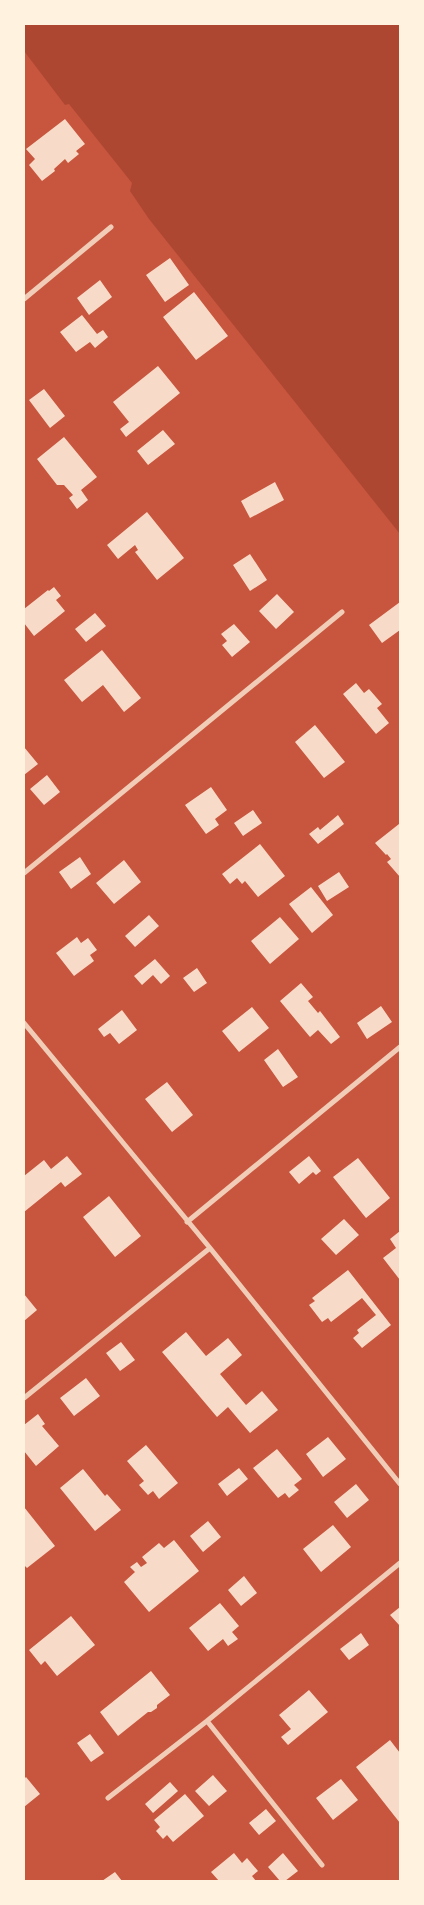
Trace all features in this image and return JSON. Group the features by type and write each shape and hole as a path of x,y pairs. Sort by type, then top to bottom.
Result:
{"street":[{"path":"24,299 111,226"},
{"path":"24,873 342,612"},
{"path":"24,1023 210,1248 400,1484"},
{"path":"188,1222 400,1047"},
{"path":"24,1398 210,1248"},
{"path":"108,1798 207,1721 400,1563"},
{"path":"207,1721 322,1865"}],"shaded area":[{"path":"24,24 400,24 400,534 149,219 130,191 132,183 69,104 65,105 24,51"}],"building":[{"path":"65,119 85,144 76,151 79,154 68,163 65,159 54,169 55,171 42,181 29,165 35,159 26,149"},
{"path":"170,258 189,285 165,302 146,275"},
{"path":"100,280 112,297 89,315 77,298"},
{"path":"194,292 228,336 196,360 163,317"},
{"path":"82,315 97,334 103,330 108,337 95,348 90,342 76,352 60,332"},
{"path":"158,366 180,393 126,437 120,429 129,422 113,402"},
{"path":"44,389 65,416 50,428 29,400"},
{"path":"163,430 175,444 148,465 137,451"},
{"path":"64,437 97,477 81,490 88,500 77,509 69,498 73,495 64,485 57,485 37,459"},
{"path":"275,482 284,500 250,518 241,501"},
{"path":"147,512 184,558 157,580 135,552 138,550 135,545 118,559 107,545"},
{"path":"250,554 267,580 250,591 233,565"},
{"path":"54,587 61,596 56,600 65,611 34,636 24,623 24,609"},
{"path":"277,594 294,612 276,629 259,611"},
{"path":"400,602 400,630 382,643 369,625"},
{"path":"95,613 106,626 86,642 75,629"},
{"path":"234,624 250,642 232,657 222,645 227,641 221,634"},
{"path":"102,650 141,698 124,712 103,685 82,702 64,680"},
{"path":"356,683 364,693 369,689 382,704 377,708 389,723 376,734 343,694"},
{"path":"315,725 345,762 324,778 295,742"},
{"path":"24,747 38,764 24,775"},
{"path":"47,775 60,792 44,805 30,789"},
{"path":"211,787 227,810 215,819 219,825 206,834 185,805"},
{"path":"253,810 262,823 243,836 234,823"},
{"path":"338,815 344,824 318,844 309,834 318,827 320,830"},
{"path":"399,824 400,877 387,862 391,859 375,843"},
{"path":"260,844 285,876 258,897 245,881 242,884 237,878 230,884 222,874"},
{"path":"80,857 91,874 71,889 59,872"},
{"path":"124,860 141,882 114,904 96,883"},
{"path":"339,872 349,887 327,901 318,886"},
{"path":"311,887 333,915 312,933 289,904"},
{"path":"149,915 159,926 135,947 125,936"},
{"path":"280,917 299,939 270,964 251,941"},
{"path":"77,937 81,943 88,938 97,950 90,955 94,961 74,976 56,953"},
{"path":"155,959 170,976 161,984 153,975 142,985 134,976"},
{"path":"197,968 207,983 194,992 183,978"},
{"path":"301,983 313,997 308,1001 318,1013 320,1011 340,1037 331,1044 318,1030 310,1037 280,1001"},
{"path":"381,1006 392,1022 367,1039 357,1023"},
{"path":"252,1007 269,1028 239,1052 222,1031"},
{"path":"122,1010 137,1030 119,1044 110,1033 104,1037 98,1029"},
{"path":"278,1049 298,1077 283,1087 264,1060"},
{"path":"167,1082 193,1115 172,1132 145,1099"},
{"path":"67,1156 82,1174 65,1187 61,1182 24,1212 24,1176 44,1160 51,1169"},
{"path":"309,1156 321,1171 316,1175 313,1172 299,1184 289,1172"},
{"path":"358,1158 390,1198 366,1218 333,1177"},
{"path":"109,1196 141,1236 115,1257 83,1217"},
{"path":"344,1219 359,1235 336,1255 321,1239"},
{"path":"400,1231 400,1280 383,1258 396,1248 390,1239"},
{"path":"348,1270 391,1325 362,1348 353,1338 359,1333 357,1330 376,1315 362,1298 331,1322 328,1318 322,1322 309,1305 315,1301 312,1298"},
{"path":"24,1294 37,1310 24,1321"},
{"path":"186,1332 206,1356 228,1338 242,1355 220,1374 246,1405 262,1391 278,1410 250,1433 228,1407 217,1417 162,1352"},
{"path":"121,1342 135,1360 120,1371 106,1353"},
{"path":"86,1378 100,1396 74,1416 60,1398"},
{"path":"38,1414 45,1424 42,1426 59,1446 36,1466 24,1451 24,1425"},
{"path":"328,1437 346,1459 323,1477 306,1454"},
{"path":"146,1445 178,1483 159,1499 153,1491 148,1495 139,1485 144,1481 127,1461"},
{"path":"277,1449 302,1479 294,1485 299,1490 289,1498 285,1493 278,1498 253,1468"},
{"path":"239,1468 248,1479 227,1496 218,1484"},
{"path":"83,1469 105,1496 107,1494 121,1510 95,1531 60,1488"},
{"path":"356,1484 369,1500 347,1518 334,1502"},
{"path":"24,1507 55,1546 27,1568 24,1565"},
{"path":"208,1521 221,1537 203,1552 190,1536"},
{"path":"333,1525 351,1547 321,1572 303,1549"},
{"path":"174,1540 199,1571 149,1612 124,1582 135,1572 130,1567 137,1562 141,1567 147,1563 142,1557 159,1543 164,1548"},
{"path":"244,1576 257,1593 241,1606 228,1590"},
{"path":"220,1603 239,1626 232,1632 238,1639 228,1646 223,1639 208,1651 189,1628"},
{"path":"400,1607 400,1626 390,1615"},
{"path":"71,1616 95,1645 57,1676 45,1661 41,1665 29,1650"},
{"path":"361,1633 369,1645 349,1660 340,1649"},
{"path":"151,1671 170,1695 157,1705 157,1708 148,1712 118,1736 100,1712"},
{"path":"309,1690 328,1712 288,1745 281,1737 291,1729 279,1715"},
{"path":"90,1734 104,1753 91,1762 77,1743"},
{"path":"390,1740 400,1753 400,1823 356,1767"},
{"path":"213,1775 227,1791 209,1806 195,1791"},
{"path":"26,1777 40,1794 24,1807 24,1779"},
{"path":"341,1779 358,1800 333,1820 316,1798"},
{"path":"170,1782 178,1791 153,1813 145,1804"},
{"path":"185,1794 204,1816 173,1842 167,1835 163,1839 156,1831 160,1827 154,1820"},
{"path":"266,1809 276,1821 259,1835 249,1823"},
{"path":"234,1853 242,1863 247,1858 258,1871 252,1876 256,1881 219,1881 211,1872"},
{"path":"283,1853 298,1871 285,1881 280,1881 268,1867"},
{"path":"115,1872 122,1881 102,1881"}]}
